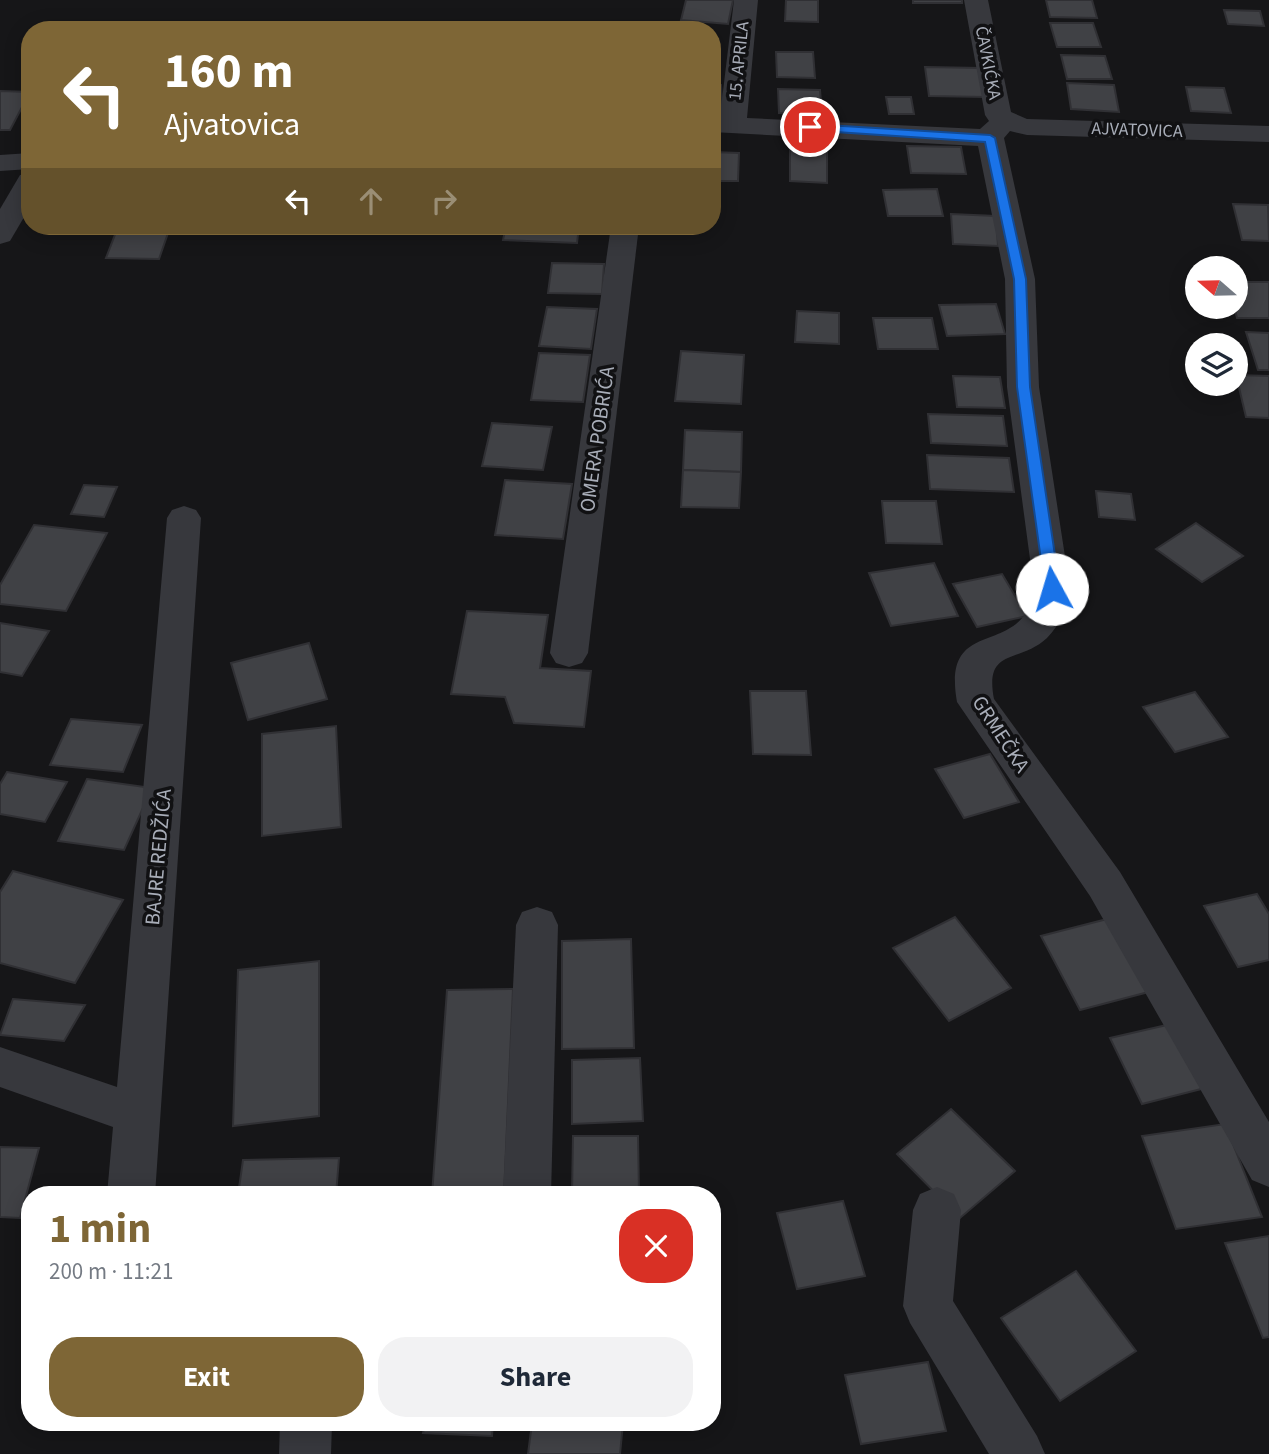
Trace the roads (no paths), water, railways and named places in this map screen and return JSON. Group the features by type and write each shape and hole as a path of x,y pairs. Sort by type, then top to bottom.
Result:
{"street":[{"name":"15. APRILA","path":"722,123 746,0"},
{"name":"ČAVKIĆKA","path":"976,0 998,115 998,130"},
{"name":"AJVATOVICA","path":"722,123 998,130 1027,127 1269,134"},
{"name":"GRMEČKA","path":"998,130 1020,279 1023,387 1052,589 1051,607 1043,622 1027,635 975,662 970,673 970,686 976,702 1105,884 1269,1165"},
{"path":"0,163 21,162"},
{"path":"0,235 21,197"},
{"name":"OMERA POBRIĆA","path":"569,653 624,235"},
{"name":"BAJRE REDŽIĆA","path":"132,1186 184,518"},
{"path":"527,1186 537,925"},
{"path":"0,1067 137,1115"},
{"path":"937,1210 928,1306 1018,1454"},
{"path":"305,1454 306,1431"}]}
